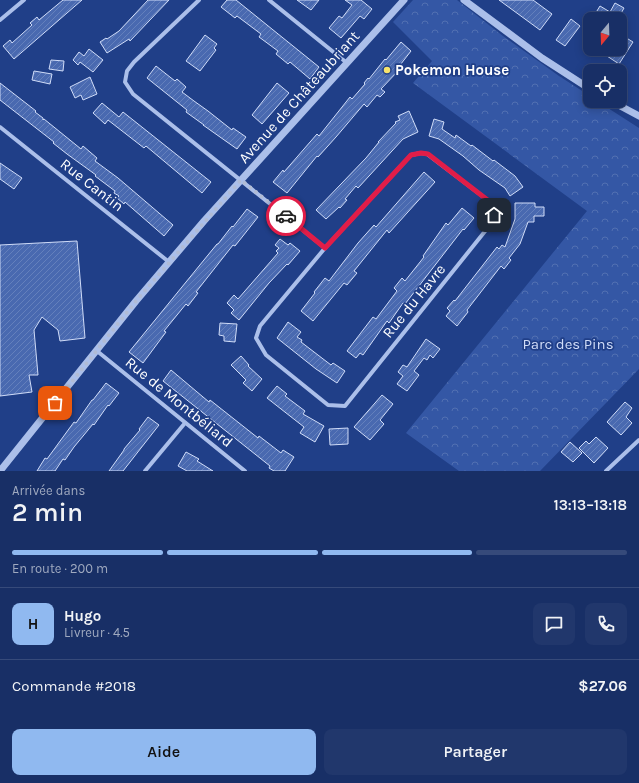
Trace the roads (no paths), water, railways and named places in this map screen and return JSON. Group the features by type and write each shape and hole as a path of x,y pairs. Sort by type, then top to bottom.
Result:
{"street":[{"path":"0,20 24,0"},
{"path":"199,0 134,62 128,71 125,82 133,94 325,248"},
{"path":"269,0 347,63"},
{"name":"Avenue de Châteaubriant","path":"0,471 169,262 404,0"},
{"path":"464,0 542,58 583,84"},
{"path":"624,108 639,116"},
{"name":"Rue Cantin","path":"0,127 169,262"},
{"name":"Rue du Havre","path":"421,153 428,154 494,205 494,215 490,225 345,406 328,405 266,355 256,338 260,326 325,248 411,155 421,153"},
{"name":"Rue de Montbéliard","path":"97,351 245,471"},
{"path":"145,471 185,423"},
{"path":"606,471 639,440"}],"place":[{"name":"Pokemon House","path":"387,70"}],"park label":[{"name":"Parc des Pins","path":"568,344"}]}
